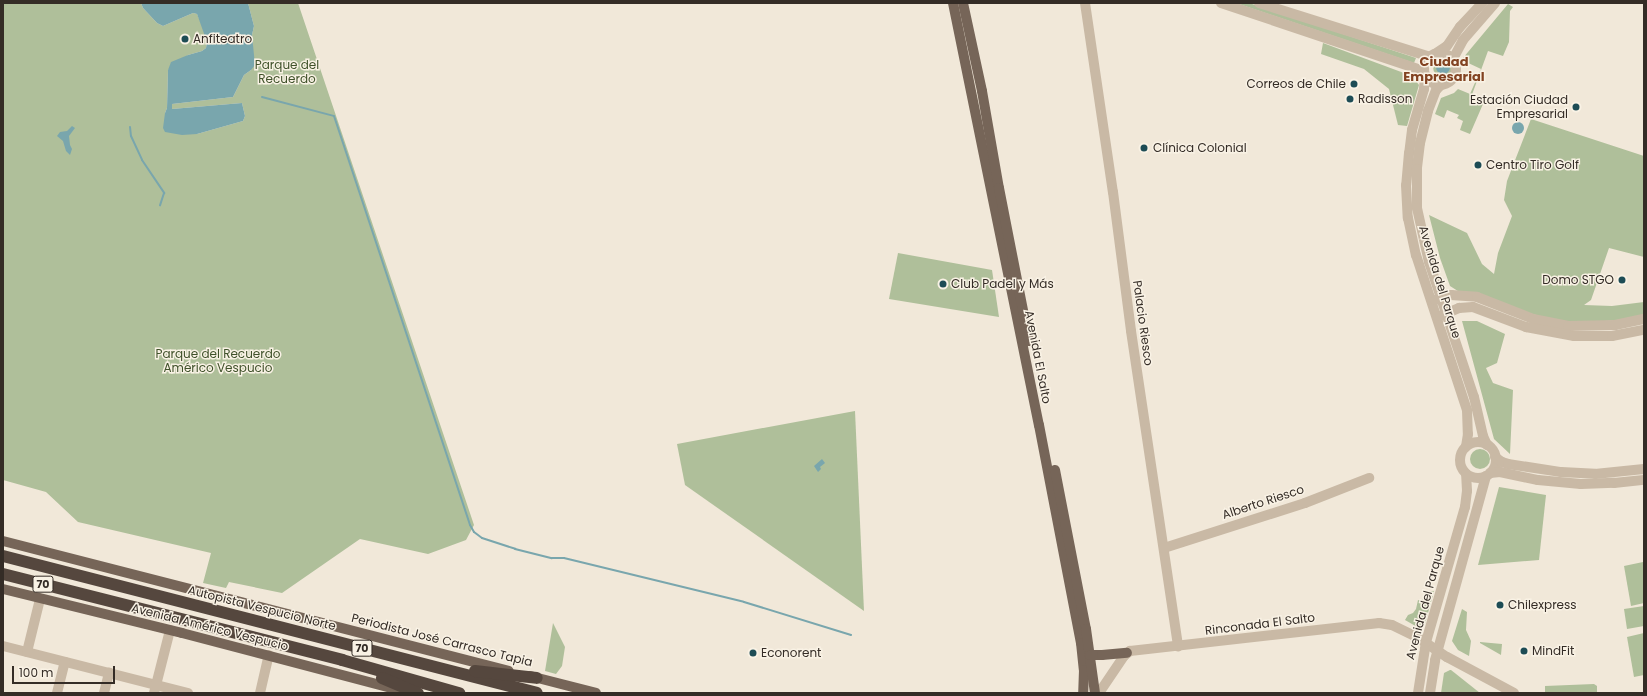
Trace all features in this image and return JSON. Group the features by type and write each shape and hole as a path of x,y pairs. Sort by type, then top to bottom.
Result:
{"highway":[{"name":"Autopista Vespucio Norte","path":"3,556 537,693"},
{"name":"70","path":"3,574 342,660 459,693"},
{"path":"342,660 418,693"},
{"path":"440,668 537,678"}],"main road":[{"name":"Avenida El Salto","path":"953,3 1039,425 1081,643 1084,670 1083,693"},
{"name":"Avenida El Salto","path":"963,3 982,91 999,188 1090,654 1095,693"},
{"name":"Periodista José Carrasco Tapia","path":"3,541 596,693"},
{"name":"Avenida Américo Vespucio","path":"3,589 269,655 411,693"},
{"path":"1090,654 1102,656 1127,653"}],"street":[{"name":"Palacio Riesco","path":"1085,3 1113,192 1131,332 1178,647"},
{"path":"1221,3 1243,6 1253,14 1424,73 1431,82 1441,84 1450,81 1455,73 1456,68 1453,59 1444,54 1432,55 1258,3 1253,14"},
{"path":"1424,73 1424,65 1432,55 1447,46 1460,27 1482,3"},
{"path":"1453,59 1463,40 1495,3"},
{"name":"Avenida del Parque","path":"1424,73 1424,89 1410,145 1406,196 1408,218 1413,245 1441,315 1467,410 1468,434 1466,447"},
{"name":"Avenida del Parque","path":"1436,300 1420,226 1416,188 1418,154 1423,130 1433,97 1441,84"},
{"path":"1436,300 1451,295 1477,297 1568,331"},
{"path":"1441,315 1466,307 1479,308 1526,327 1588,332 1612,336 1644,330"},
{"name":"Avenida del Parque","path":"1441,315 1474,397 1483,436 1487,445"},
{"path":"1588,332 1644,319"},
{"path":"1644,469 1595,474 1561,472 1508,464 1495,457 1487,445 1476,443 1466,447 1462,451 1460,461 1466,474 1476,478 1500,472 1538,480 1581,484 1604,484 1644,480"},
{"path":"1488,474 1495,466 1495,457"},
{"name":"Avenida del Parque","path":"1418,693 1426,642 1464,507 1467,491 1466,474"},
{"name":"Avenida del Parque","path":"1430,693 1437,651 1488,474"},
{"name":"Alberto Riesco","path":"1164,548 1305,502 1369,478"},
{"path":"27,652 40,598"},
{"name":"Rinconada El Salto","path":"1127,653 1133,651 1379,623 1392,625 1426,642 1437,651 1514,693"},
{"path":"155,689 170,630"},
{"path":"3,646 109,673 155,689 188,693"},
{"path":"1099,693 1127,653"},
{"path":"260,693 269,655"},
{"path":"57,693 65,662"},
{"path":"104,693 109,673"}],"green space":[{"name":"Parque del Recuerdo Américo Vespucio","path":"3,3 141,3 143,8 157,23 163,26 193,13 197,14 204,30 207,42 206,48 202,51 188,55 168,70 167,108 165,113 197,134 243,121 245,116 242,103 172,109 172,104 233,97 244,75 251,70 252,35 254,26 248,3 298,3 474,525 466,540 428,554 360,539 282,593 229,582 226,588 203,583 211,553 78,522 46,492 3,480"},
{"path":"1236,3 1249,3 1416,58 1414,63"},
{"path":"1508,4 1513,7 1510,11 1509,42 1503,56 1488,51 1470,100 1483,104 1470,134 1460,130 1463,121 1457,118 1459,115 1447,110 1444,118 1435,114 1441,98 1454,93 1458,89 1470,94 1481,69 1464,61 1463,58"},
{"path":"1323,43 1412,76 1419,85 1407,126 1398,125 1389,89 1364,69 1321,54"},
{"path":"1443,57 1450,60 1453,67 1450,74 1443,77 1436,74 1433,67 1436,60"},
{"path":"1531,119 1644,156 1644,257 1609,248 1591,300 1584,305 1612,306 1644,302 1644,316 1625,320 1563,323 1461,293 1450,286 1440,258 1429,215 1467,233 1482,264 1494,274 1498,253 1512,216 1504,200 1507,181"},
{"name":"Club Padel y Más","path":"898,253 992,270 999,317 889,299"},
{"path":"1462,321 1477,321 1505,334 1497,363 1486,368 1493,383 1513,390 1510,454 1494,439"},
{"path":"855,411 864,611 685,485 677,444"},
{"path":"1480,449 1487,452 1490,459 1487,466 1480,469 1473,466 1470,459 1473,452"},
{"path":"1499,487 1546,495 1539,560 1478,565"},
{"path":"1643,562 1644,603 1631,606 1624,566"},
{"path":"1426,591 1434,591 1425,624 1419,628 1405,620 1408,615 1413,613 1416,609 1418,600 1422,601"},
{"path":"1644,606 1644,626 1627,629 1624,609"},
{"path":"1462,609 1467,612 1466,630 1471,641 1469,656 1458,650 1452,641"},
{"path":"553,623 565,647 562,666 556,674 545,671"},
{"path":"1644,633 1644,675 1634,677 1627,637"},
{"path":"1480,643 1502,644 1501,655"},
{"path":"1450,670 1480,693 1441,693 1444,673"},
{"path":"1594,684 1597,686 1597,693 1545,693 1545,686"}],"water":[{"path":"141,3 248,3 254,26 252,35 255,65 244,75 233,97 172,104 172,109 242,103 245,116 243,121 197,134 182,135 165,132 163,128 167,108 168,70 171,62 202,51 206,48 207,42 197,14 193,13 163,26 157,23 143,8"},
{"path":"1440,60 1446,60 1450,64 1450,70 1446,74 1440,74 1436,70 1436,64"},
{"path":"1516,122 1520,122 1524,128 1520,134 1516,134 1512,130 1512,126"},
{"path":"72,126 75,128 69,136 72,149 70,155 66,151 63,141 57,136 60,132 67,131"},
{"path":"822,459 825,463 820,467 821,469 818,472 814,466"}],"waterway":[{"path":"262,97 334,116 470,525 474,532 482,538 515,549 552,558 564,558 744,602 851,635"},
{"path":"130,127 131,136 142,160 164,193 160,205"}],"place":[{"name":"Anfiteatro","path":"185,39"},
{"name":"Correos de Chile","path":"1354,84"},
{"name":"Radisson","path":"1350,99"},
{"name":"Estación Ciudad Empresarial","path":"1576,107"},
{"name":"Clínica Colonial","path":"1144,148"},
{"name":"Centro Tiro Golf","path":"1478,165"},
{"name":"Domo STGO","path":"1622,280"},
{"name":"Club Padel y Más","path":"943,284"},
{"name":"Chilexpress","path":"1500,605"},
{"name":"MindFit","path":"1524,651"},
{"name":"Econorent","path":"753,653"}],"district":[{"name":"Ciudad Empresarial","path":"1444,70"}],"park label":[{"name":"Parque del Recuerdo","path":"287,72"}]}
